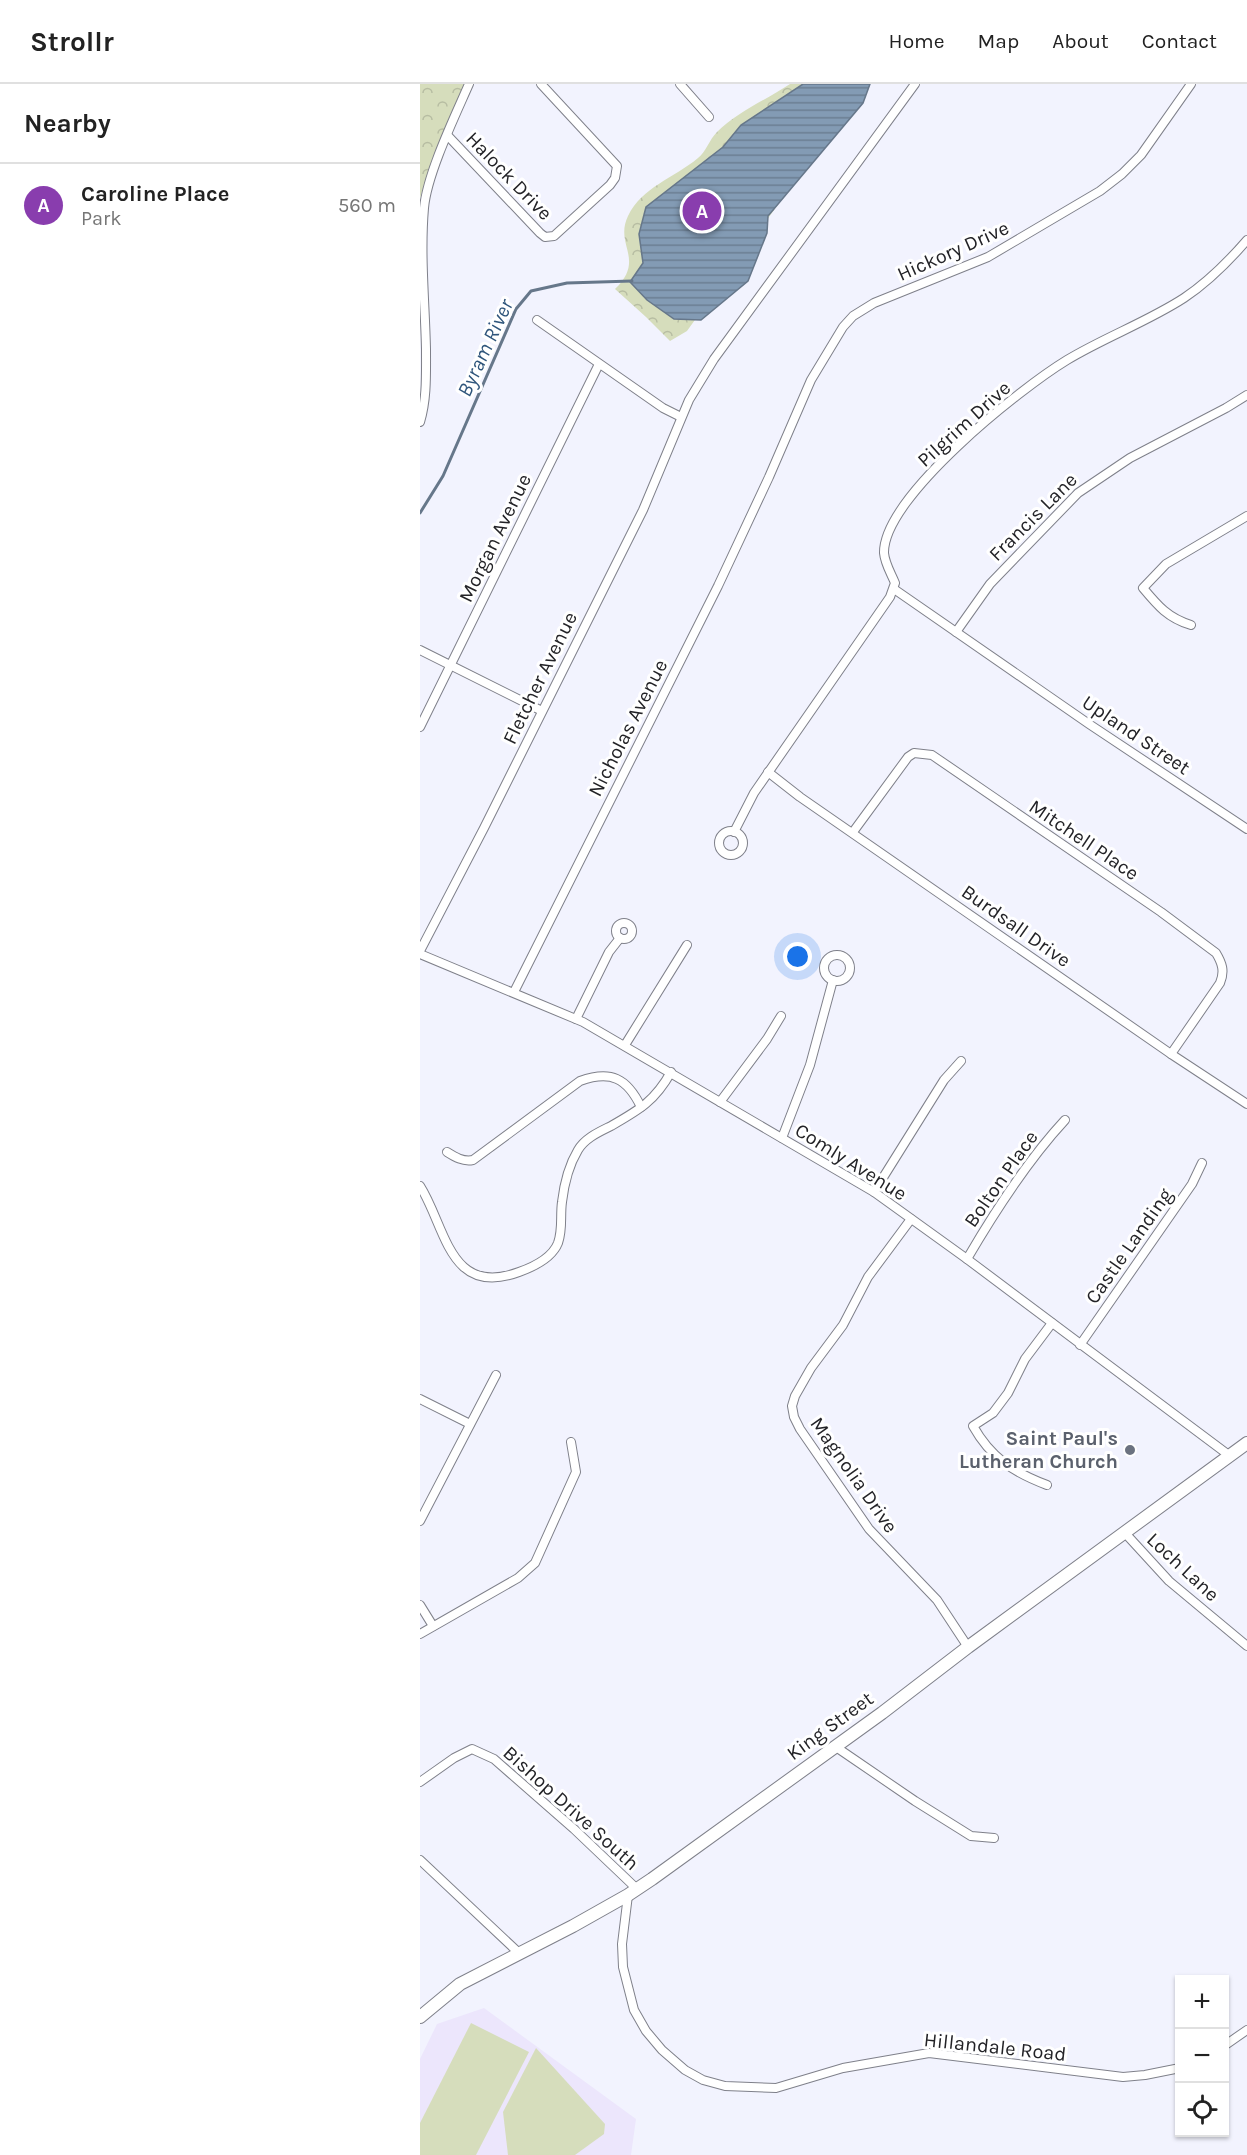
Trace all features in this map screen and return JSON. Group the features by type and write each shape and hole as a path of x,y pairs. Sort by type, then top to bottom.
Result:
{"main road":[{"name":"King Street","path":"420,2017 460,1984 520,1954 632,1892 836,1747 968,1647 1247,1443"}],"street":[{"path":"420,422 426,373 424,210 430,181 470,84"},
{"name":"Halock Drive","path":"448,135 540,233 545,237 554,236 610,185 615,178 617,166 541,84"},
{"path":"680,84 709,117"},
{"name":"Fletcher Avenue","path":"420,953 643,510 688,400 714,359 915,84"},
{"name":"Hickory Drive","path":"769,477 811,380 843,327 853,316 874,303 988,257 1100,191 1141,155 1191,84"},
{"name":"Pilgrim Drive","path":"894,589 895,583 884,552 888,530 939,463 970,435 1065,362 1183,298 1215,274 1247,240"},
{"path":"537,320 663,408 681,417"},
{"name":"Morgan Avenue","path":"420,727 599,364"},
{"name":"Francis Lane","path":"956,632 990,584 1078,493 1130,458 1247,395"},
{"name":"Nicholas Avenue","path":"514,992 718,585 769,477"},
{"path":"1191,625 1173,619 1154,602 1143,588 1166,564 1247,516"},
{"path":"734,832 754,793 894,589"},
{"name":"Upland Street","path":"894,589 1247,828"},
{"path":"420,650 542,711"},
{"name":"Mitchell Place","path":"853,832 908,757 914,753 932,755 1161,912 1216,952 1223,968 1220,983 1171,1054"},
{"name":"Burdsall Drive","path":"768,772 800,797 1171,1054 1247,1104"},
{"path":"576,1019 609,952 620,938"},
{"path":"625,1045 687,945"},
{"name":"Comly Avenue","path":"420,953 576,1019 625,1045 874,1192 1230,1456"},
{"path":"782,1138 810,1065 833,980"},
{"path":"720,1102 767,1039 781,1016"},
{"path":"874,1192 944,1080 961,1060"},
{"path":"420,1186 448,1249 461,1264 471,1271 490,1278 503,1278 521,1272 542,1261 557,1245 562,1223 565,1188 570,1168 579,1148 587,1140 641,1107 660,1091 671,1072"},
{"path":"447,1152 459,1159 473,1160 580,1081 597,1075 609,1075 623,1083 641,1107"},
{"name":"Bolton Place","path":"967,1259 981,1234 1048,1138 1065,1120"},
{"name":"Castle Landing","path":"1080,1345 1192,1184 1202,1163"},
{"name":"Magnolia Drive","path":"911,1219 868,1277 843,1324 811,1368 792,1406 800,1429 869,1529 937,1600 968,1647"},
{"path":"1047,1485 1026,1477 1006,1465 989,1450 973,1426 993,1413 1008,1393 1025,1359 1052,1323"},
{"path":"420,1521 496,1375"},
{"path":"420,1399 470,1424"},
{"path":"420,1634 518,1578 535,1563 576,1472 571,1442"},
{"name":"Loch Lane","path":"1125,1533 1169,1581 1247,1646"},
{"path":"420,1605 433,1626"},
{"path":"836,1747 971,1836 994,1838"},
{"name":"Bishop Drive South","path":"420,1782 454,1758 472,1749 494,1759 574,1829 632,1892"},
{"path":"420,1860 520,1954"},
{"name":"Hillandale Road","path":"632,1892 622,1944 623,1967 634,2010 646,2031 662,2050 685,2070 703,2080 725,2086 776,2088 843,2068 929,2053 1122,2078 1145,2076 1175,2069"},
{"path":"1229,2043 1247,2030"}],"shaded area":[{"path":"484,2008 636,2119 631,2155 420,2155 420,2059 437,2024"}],"green space":[{"path":"420,84 464,84 429,169 420,198"},
{"path":"790,84 869,84 846,110 687,331 670,341 615,289 628,269 629,260 624,235 628,216 634,206 650,190 701,155 714,135 725,125"},
{"path":"471,2023 529,2052 476,2155 420,2155 420,2123"},
{"path":"536,2048 605,2124 604,2134 575,2155 508,2155 503,2112"}],"water":[{"path":"803,84 870,84 863,103 768,216 767,233 748,281 701,320 674,319 647,300 630,282 643,263 639,234 646,207 723,147 741,125"}],"waterway":[{"name":"Byram River","path":"420,513 443,476 516,309 531,291 567,283 632,281"}],"place":[{"name":"Caroline Place","path":"702,211"},
{"name":"Saint Paul's Lutheran Church","path":"1130,1450"}]}
